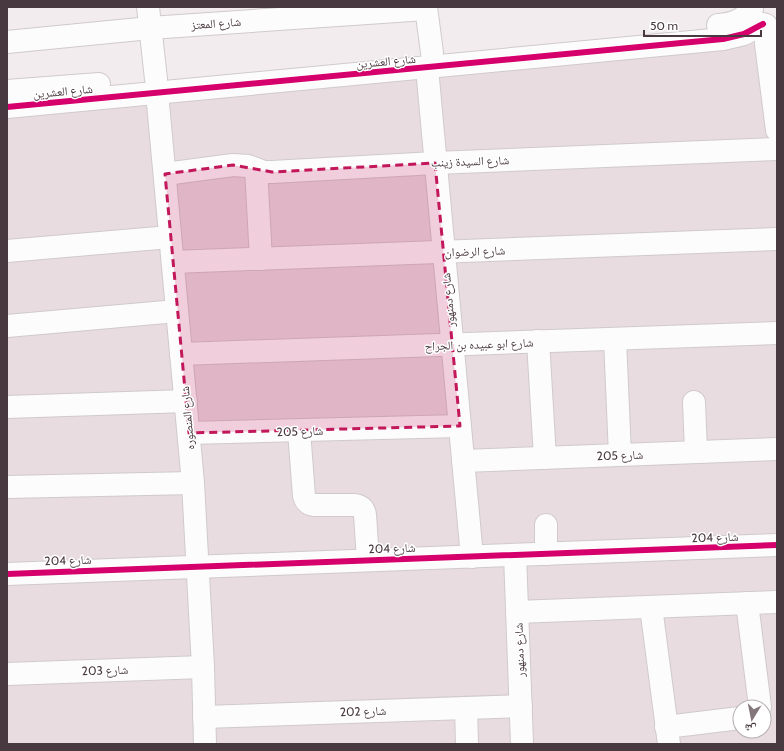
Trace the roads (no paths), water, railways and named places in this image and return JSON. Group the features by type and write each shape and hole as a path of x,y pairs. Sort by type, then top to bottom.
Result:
{"street":[{"name":"شارع المعتز","path":"7,42 149,17 426,8"},
{"name":"شارع دمنهور","path":"426,8 435,162 472,557"},
{"name":"شارع المنصوره","path":"149,17 157,86 193,483 203,667 205,744"},
{"name":"شارع العشرين","path":"7,107 157,86 429,60 728,24 737,22 746,17 762,18"},
{"path":"762,18 777,130"},
{"name":"شارع العشرين","path":"7,91 157,86"},
{"name":"شارع السيدة زينب","path":"165,174 233,166 248,166 272,172 435,162 777,149"},
{"path":"256,169 261,259"},
{"path":"7,251 170,237"},
{"name":"شارع الرضوان","path":"173,262 777,239"},
{"path":"7,326 177,311"},
{"name":"شارع ابو عبيده بن الجراح","path":"181,354 777,333"},
{"path":"615,339 620,455"},
{"path":"538,341 545,458"},
{"path":"7,407 186,401"},
{"path":"694,402 696,452"},
{"name":"شارع 205","path":"189,434 460,426"},
{"path":"299,431 304,496 306,501 309,504 314,505 355,504 360,506 364,510 365,515 368,560"},
{"name":"شارع 205","path":"463,461 777,449"},
{"path":"7,487 193,483"},
{"path":"546,525 546,554"},
{"name":"شارع 204","path":"7,574 777,545"},
{"name":"شارع دمنهور","path":"515,555 522,744"},
{"path":"517,612 777,602"},
{"path":"747,603 759,699"},
{"path":"651,607 668,735 732,720"},
{"name":"شارع 203","path":"7,674 203,667"},
{"name":"شارع 202","path":"204,717 521,706"},
{"path":"466,708 467,744"}]}
